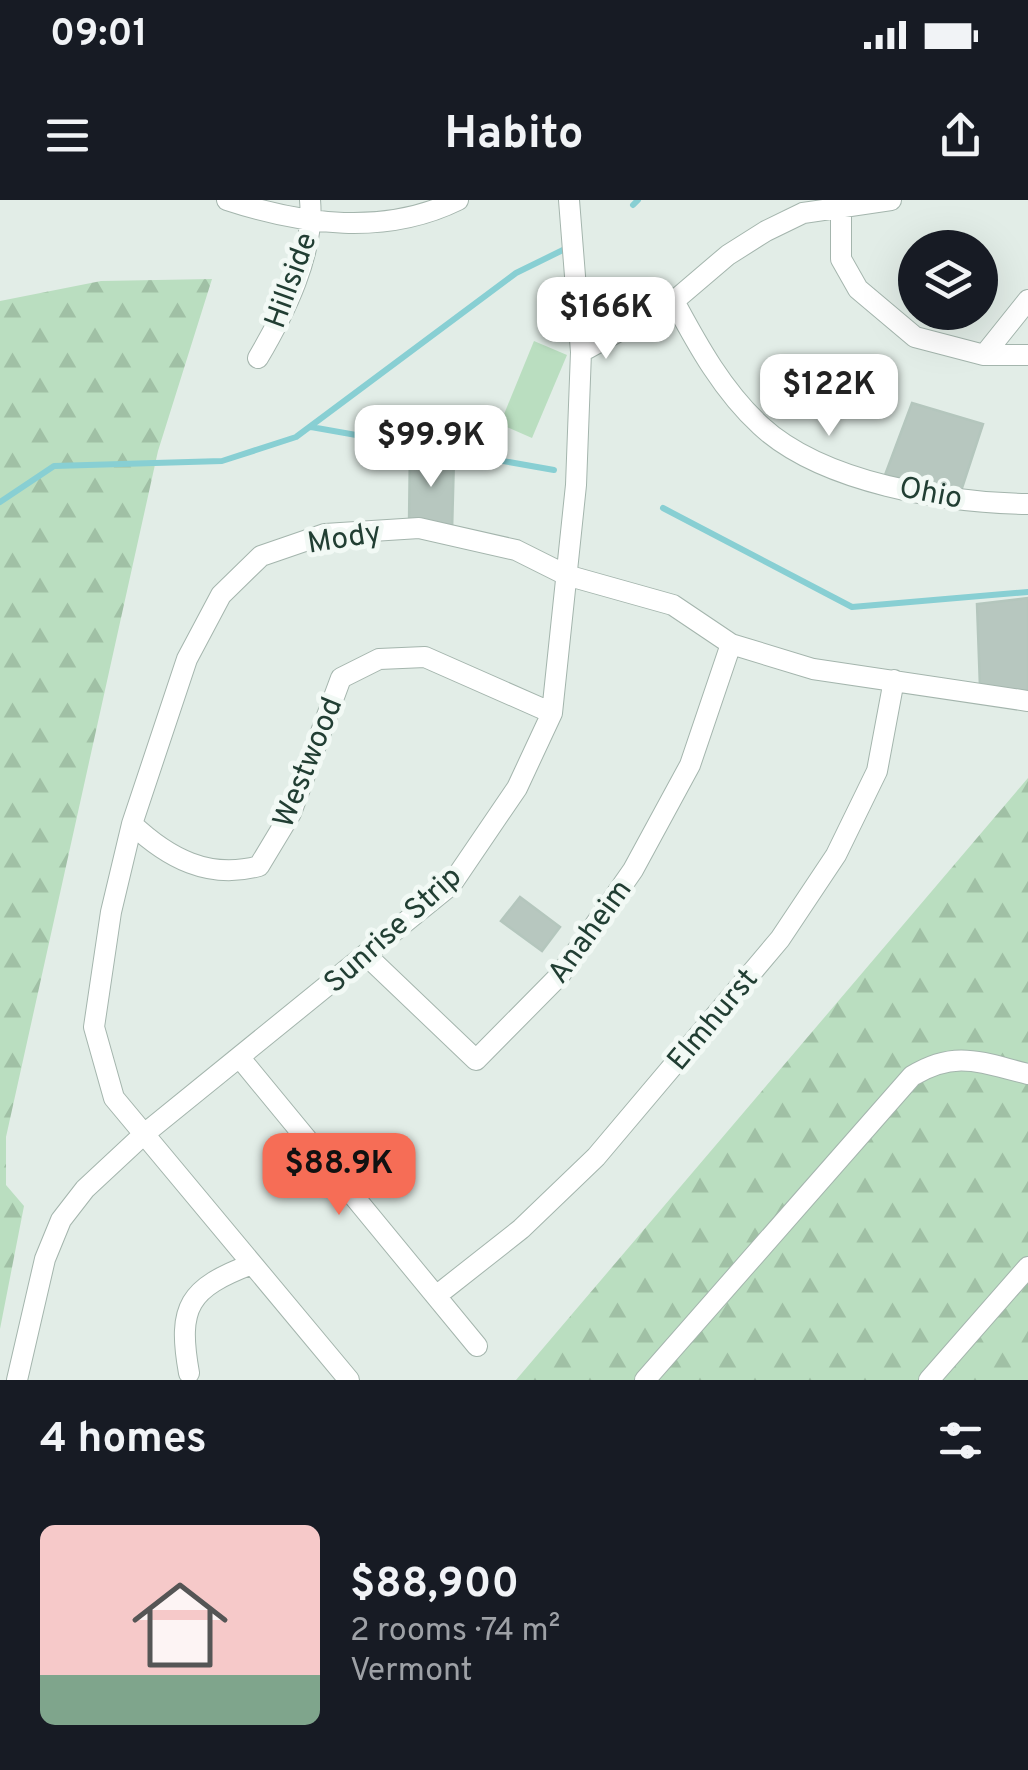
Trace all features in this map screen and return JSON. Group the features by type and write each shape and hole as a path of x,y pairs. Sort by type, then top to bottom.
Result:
{"street":[{"path":"227,200 311,210"},
{"path":"281,200 362,226 404,220 458,200"},
{"name":"Sunrise Strip","path":"18,1380 44,1258 61,1220 85,1190 143,1135 452,885 517,788 552,713 577,478 581,352 569,200"},
{"path":"581,352 674,301 728,254 766,231 803,213 891,200"},
{"name":"Hillside","path":"258,358 280,320 311,210"},
{"path":"841,210 842,259 858,290 915,337 984,355 1028,355"},
{"path":"984,355 1028,300"},
{"name":"Ohio","path":"674,301 698,347 762,428 819,462 938,498 1028,504"},
{"name":"Mody","path":"349,1380 114,1098 94,1027 111,912 132,824 188,659 220,595 261,556 325,534 419,528 516,550 566,575 673,605 731,644 813,669 1028,701"},
{"name":"Anaheim","path":"368,956 476,1060 560,975 633,870 690,765 731,644"},
{"name":"Westwood","path":"132,824 158,848 198,867 233,874 259,866 291,814 342,678 379,659 426,657 552,713"},
{"name":"Elmhurst","path":"436,1296 521,1229 596,1157 780,938 836,855 878,771 894,680"},
{"path":"240,1058 477,1346"},
{"path":"645,1380 912,1076 937,1061 964,1058 1028,1074"},
{"path":"189,1372 182,1331 192,1300 210,1280 252,1264"},
{"path":"929,1380 1028,1268"}],"green space":[{"path":"212,279 158,451 6,1137 6,1185 24,1206 0,1329 0,301 101,281"},
{"path":"534,341 567,355 532,438 500,424"},
{"path":"1028,778 1028,1380 516,1380"}],"building":[{"path":"912,403 983,424 961,491 885,475"},
{"path":"410,449 454,457 452,531 409,524"},
{"path":"1028,598 1028,695 980,687 977,604"},
{"path":"520,897 560,927 542,951 501,921"}],"waterway":[{"path":"633,205 638,200"},
{"path":"0,502 54,466 222,461 296,437 516,273 569,247"},
{"path":"311,427 554,470"},
{"path":"663,508 852,607 1028,592"}]}
